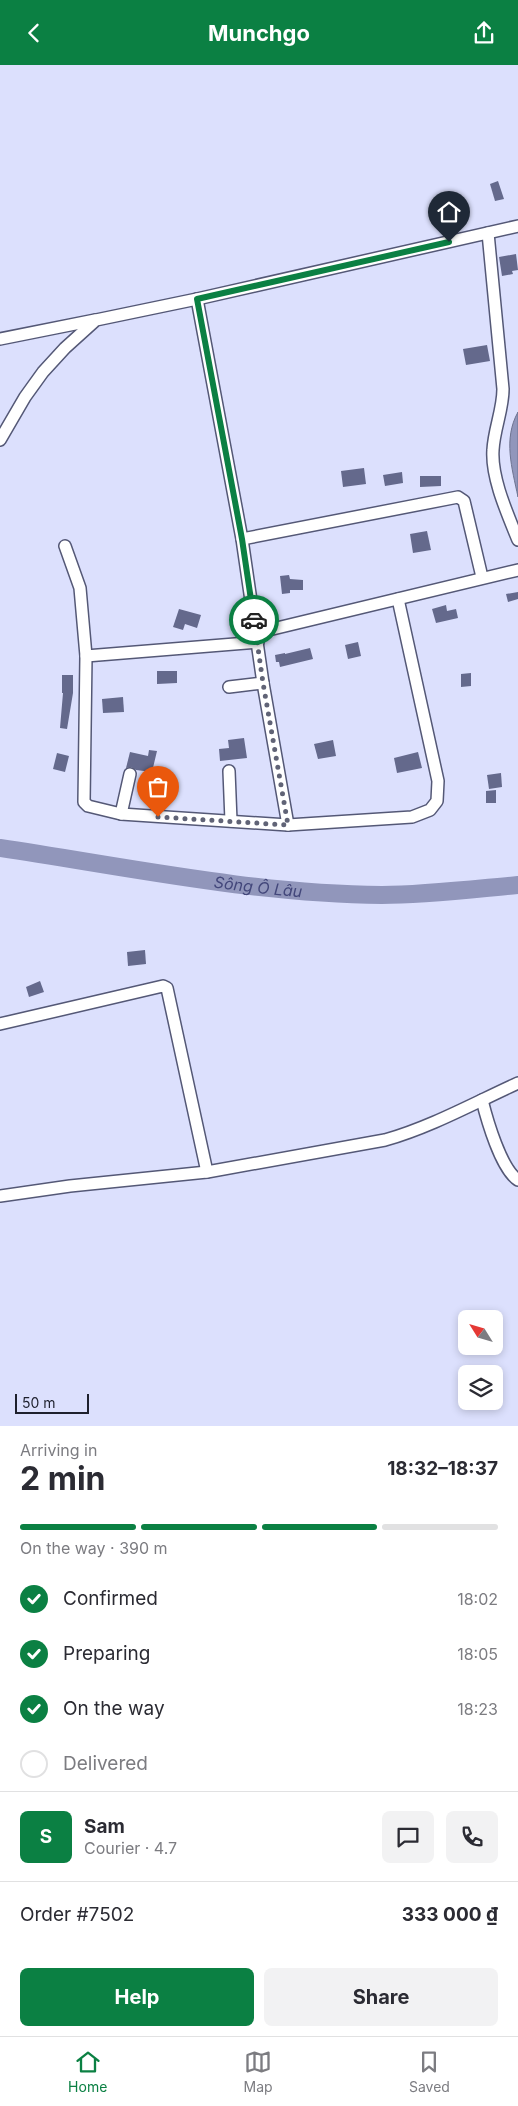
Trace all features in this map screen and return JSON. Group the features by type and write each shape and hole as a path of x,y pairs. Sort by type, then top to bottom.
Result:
{"street":[{"path":"0,339 197,299 518,225"},
{"path":"488,233 503,389 503,400 494,433 492,453 497,479 518,541"},
{"path":"197,299 242,539 263,683 288,825"},
{"path":"0,440 25,397 43,373 70,343 96,320"},
{"path":"242,539 458,497 464,501 482,577"},
{"path":"65,546 80,588 86,656 84,802 88,806 121,814 288,825 412,817 430,811 437,801 438,781 398,599"},
{"path":"86,656 257,637 482,577 518,570"},
{"path":"229,687 263,683"},
{"path":"229,771 231,821"},
{"path":"121,814 130,775"},
{"path":"0,1025 162,986 167,988 207,1172"},
{"path":"0,1196 70,1186 207,1172 385,1140 405,1134 518,1083"},
{"path":"482,1100 490,1129 507,1168 510,1174 518,1181"}],"water":[{"path":"518,412 518,497 511,464 510,443 513,422"}],"building":[{"path":"498,181 504,199 495,201 490,184"},
{"path":"516,254 518,270 512,271 513,274 502,276 499,257"},
{"path":"487,345 490,361 466,365 463,349"},
{"path":"364,468 366,484 343,487 341,471"},
{"path":"402,472 403,483 385,486 383,475"},
{"path":"420,476 441,476 441,486 420,487"},
{"path":"427,531 431,550 413,553 410,534"},
{"path":"289,575 290,579 303,580 303,590 290,590 290,593 282,594 280,576"},
{"path":"518,592 518,599 508,602 506,594"},
{"path":"446,605 447,611 456,609 458,618 436,623 432,609"},
{"path":"179,609 201,615 197,628 185,624 183,630 173,627"},
{"path":"358,642 361,656 348,659 345,645"},
{"path":"310,648 313,659 280,667 279,662 276,662 275,655"},
{"path":"157,671 177,671 177,683 157,684"},
{"path":"471,673 471,686 461,687 461,674"},
{"path":"62,675 73,675 73,693 67,729 60,728 63,693"},
{"path":"123,697 124,712 103,713 102,699"},
{"path":"244,738 247,758 220,761 219,749 229,748 228,740"},
{"path":"333,740 336,756 318,759 314,744"},
{"path":"149,750 157,751 152,772 136,770 131,767 126,768 130,752 148,756"},
{"path":"418,752 422,768 397,773 394,758"},
{"path":"57,753 69,756 65,772 53,769"},
{"path":"501,773 502,787 489,789 487,775"},
{"path":"496,790 496,803 486,803 486,791"},
{"path":"145,950 146,964 128,966 127,952"},
{"path":"40,981 44,992 29,997 26,987"}],"waterway":[{"name":"Sông Ô Lâu","path":"0,848 238,885 286,890 382,895 518,885"}],"way so far":[{"path":"158,817 288,825 254,620"}],"route":[{"path":"254,620 242,539 197,299 449,242"}]}
